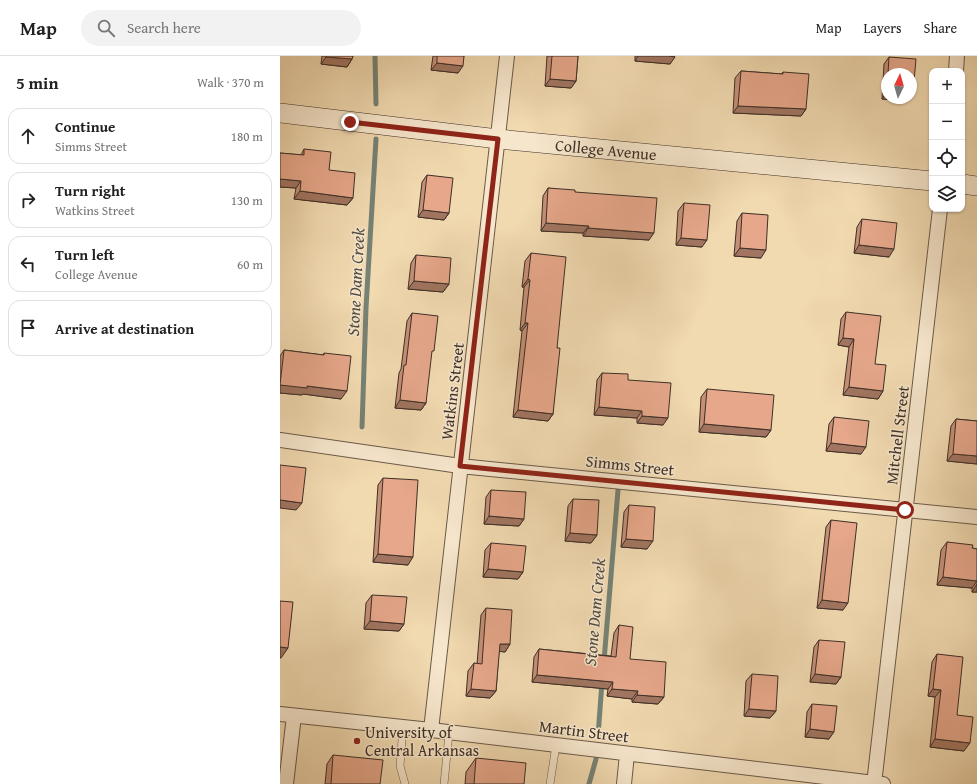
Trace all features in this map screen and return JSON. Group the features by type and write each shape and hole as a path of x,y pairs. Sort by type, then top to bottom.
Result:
{"street":[{"name":"Watkins Street","path":"431,730 507,56"},
{"path":"956,68 957,56"},
{"name":"College Avenue","path":"280,113 498,139 929,181"},
{"path":"965,184 977,186"},
{"name":"Mitchell Street","path":"877,784 905,510 940,212"},
{"name":"Simms Street","path":"280,440 460,466 977,517"},
{"path":"286,784 287,715"},
{"name":"Martin Street","path":"287,715 431,730 877,784"},
{"path":"624,784 627,754"}],"lane":[{"path":"403,727 400,766 405,784"},
{"path":"444,784 449,733"},
{"path":"550,784 556,745"}],"building":[{"path":"326,56 353,56 352,59"},
{"path":"437,56 464,56 463,66 437,63"},
{"path":"552,56 578,56 576,81 550,79"},
{"path":"889,57 916,59 915,68 888,68"},
{"path":"741,71 809,74 806,109 738,106"},
{"path":"304,149 331,152 329,170 355,173 353,198 300,191 301,181 280,179 280,153 304,155"},
{"path":"427,175 453,178 449,213 423,210"},
{"path":"548,188 575,190 575,192 657,198 654,233 546,223"},
{"path":"684,203 710,205 707,240 681,238"},
{"path":"742,213 768,215 766,250 740,248"},
{"path":"862,219 897,223 894,249 859,245"},
{"path":"531,253 566,257 557,348 560,348 553,414 518,410 528,323 525,323 530,280 528,279"},
{"path":"416,255 451,258 449,284 414,281"},
{"path":"846,312 881,316 875,364 886,365 883,391 849,387 854,339 843,338"},
{"path":"412,313 438,316 426,403 400,400"},
{"path":"284,350 324,355 324,353 351,356 347,391 307,386 307,388 280,385"},
{"path":"602,373 628,374 628,380 671,383 668,418 642,416 642,411 599,407"},
{"path":"707,389 774,395 771,430 704,424"},
{"path":"834,417 869,421 866,447 831,443"},
{"path":"956,419 977,421 977,456 953,454"},
{"path":"280,465 306,468 302,503 280,500"},
{"path":"383,478 418,480 413,557 378,554"},
{"path":"491,490 526,492 524,519 489,516"},
{"path":"573,499 599,500 597,535 570,533"},
{"path":"629,505 655,507 653,541 626,539"},
{"path":"831,520 857,523 848,603 822,600"},
{"path":"947,542 973,545 972,548 977,549 977,581 943,577"},
{"path":"491,543 526,546 523,572 488,569"},
{"path":"372,595 407,597 404,624 370,621"},
{"path":"280,601 293,602 288,648 280,647"},
{"path":"486,608 512,610 510,644 500,644 496,691 471,689 474,663 482,664"},
{"path":"619,625 633,627 630,659 666,662 664,697 637,695 638,691 612,689 613,682 537,675 539,649 616,657"},
{"path":"819,640 845,642 841,677 815,674"},
{"path":"937,654 963,657 957,715 973,717 970,743 935,739 941,690 933,689"},
{"path":"752,674 778,676 776,711 749,709"},
{"path":"812,704 837,706 834,732 810,729"},
{"path":"333,755 383,760 380,784 331,784"},
{"path":"476,758 526,763 524,784 474,784"}],"waterway":[{"name":"Stone Dam Creek","path":"375,56 376,104"},
{"name":"Stone Dam Creek","path":"362,427 366,308 376,139"},
{"name":"Stone Dam Creek","path":"604,661 618,490"},
{"name":"Stone Dam Creek","path":"598,736 602,682"},
{"name":"Stone Dam Creek","path":"589,784 596,759"}],"place":[{"name":"University of Central Arkansas","path":"357,741"}],"route":[{"path":"350,122 498,139 460,466 905,510"}]}
